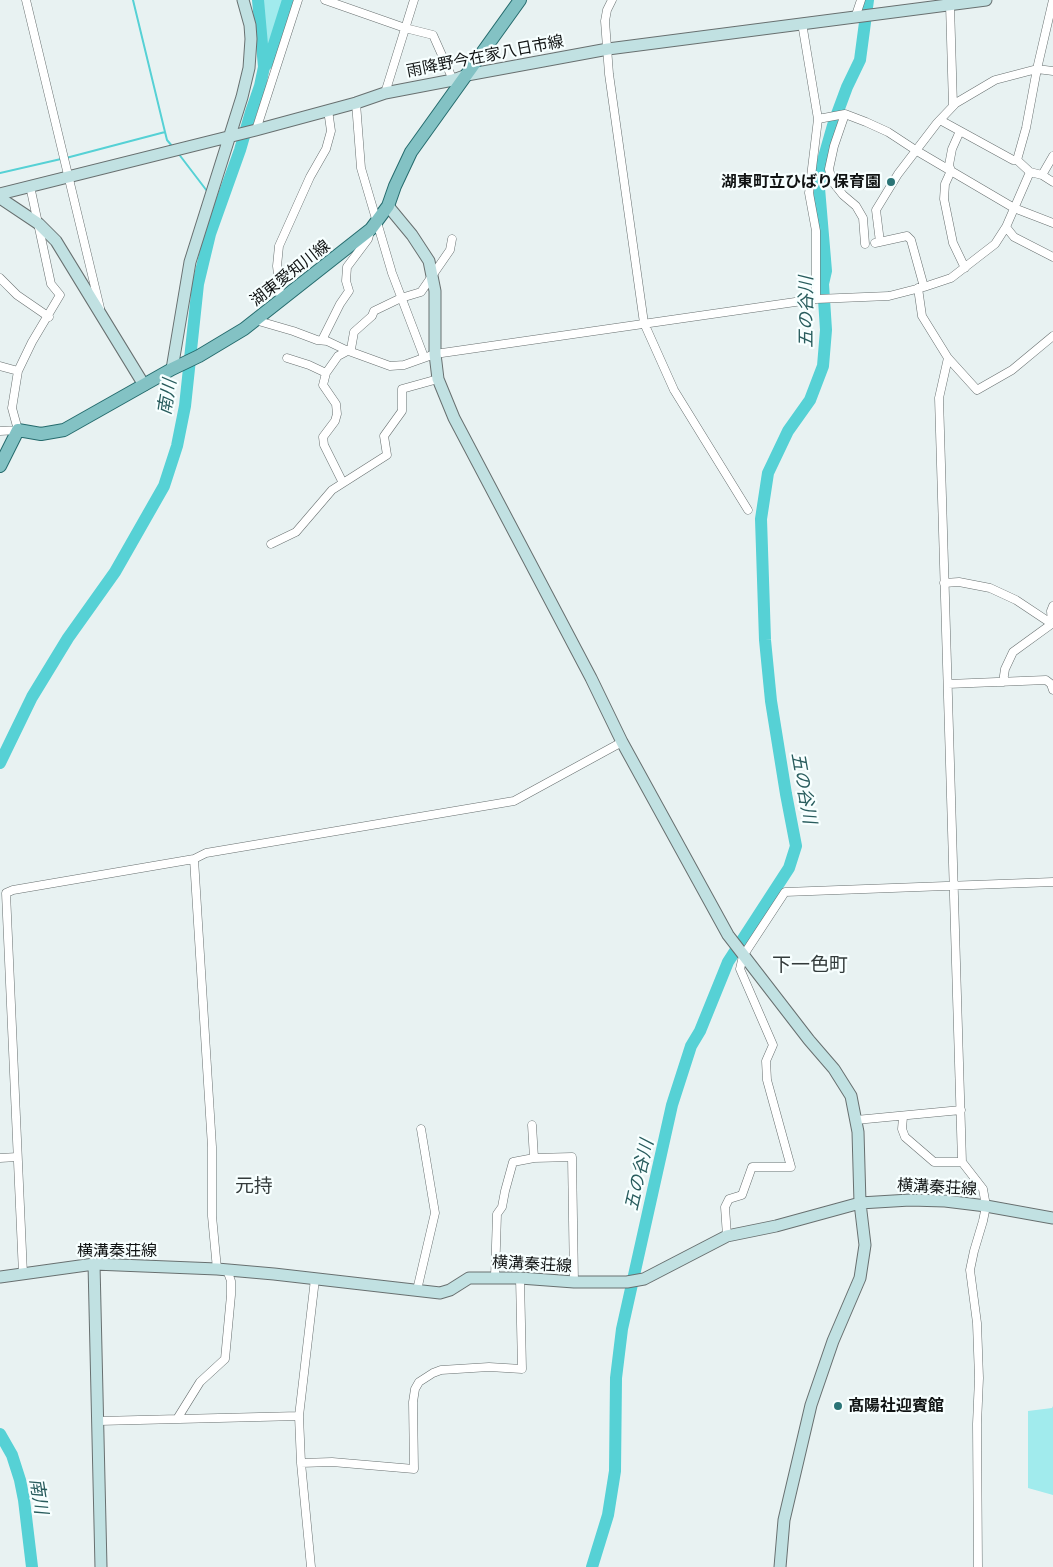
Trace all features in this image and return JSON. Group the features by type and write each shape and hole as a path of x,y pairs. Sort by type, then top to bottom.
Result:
{"main road":[{"name":"湖東愛知川線","path":"18,430 41,434 64,430 144,384 199,356 244,329 374,225 388,206 395,186 412,152 520,0"},
{"path":"0,466 18,430"}],"street":[{"path":"26,0 101,313"},
{"path":"176,367 190,262 232,135 250,56 250,24 243,0"},
{"path":"256,130 298,0"},
{"path":"325,0 405,28 433,35 453,80"},
{"path":"385,93 414,0"},
{"path":"612,0 606,10 605,21 609,74 644,323 674,390 748,510"},
{"path":"856,18 861,0"},
{"name":"雨降野今在家八日市線","path":"0,194 256,130 356,103 385,93 453,80 467,75 608,49 986,0"},
{"path":"1017,160 1026,128 1053,0"},
{"path":"950,5 954,106"},
{"path":"802,23 822,118 809,193 816,231 816,298"},
{"path":"1053,72 1037,69 995,80 981,87 954,106 940,120 898,174 876,210 877,242 907,236 911,240 921,288 922,316 948,358 977,390 1012,370 1053,336"},
{"path":"356,103 361,168 374,225 401,298 429,355 454,418 591,678 622,742 728,936 834,1069 851,1096 858,1132 860,1203 864,1244 860,1278 836,1334 811,1405 784,1520 780,1567"},
{"path":"281,301 277,266 279,246 310,177 326,149 331,131 328,110"},
{"path":"822,118 845,114 888,132 1014,208 1053,223"},
{"path":"845,114 834,146 830,169 832,181 843,195 856,206 864,218 865,244"},
{"path":"940,120 1013,160 1017,160 1030,172 1042,175 1053,182"},
{"path":"960,131 952,148 949,165 951,171 945,184 944,199 953,244 965,268"},
{"path":"1042,175 1053,156"},
{"path":"255,320 316,340 322,340 390,366 404,365 429,355 816,298 889,296 951,278 995,244 1006,227 1030,172"},
{"path":"0,431 18,430 12,408 18,371 41,326 60,295 51,284 30,186"},
{"path":"0,198 39,224 56,241 144,384"},
{"path":"388,206 420,246 429,261 435,298 429,355"},
{"path":"322,340 340,304 349,291 346,281 347,267 368,239 374,225"},
{"path":"1006,227 1014,236 1053,257"},
{"path":"343,483 324,445 323,437 335,421 337,414 336,404 324,385 326,373 338,356 351,349 354,332 372,316 374,311 401,298 421,292 450,250 452,238"},
{"path":"0,278 17,295 48,317"},
{"path":"287,358 309,364 326,373"},
{"path":"948,358 939,398 962,1162 983,1190 986,1206 970,1270 977,1323 979,1378 977,1424 978,1567"},
{"path":"0,366 18,371"},
{"path":"271,544 296,532 322,500 343,483 387,455 384,436 402,411 402,389 438,379"},
{"path":"944,583 959,582 990,588 1016,600 1052,623"},
{"path":"1052,623 1051,611 1053,606"},
{"path":"1004,682 1005,669 1014,652 1052,623"},
{"path":"948,684 1046,680 1051,684 1053,690"},
{"path":"22,1274 6,893 13,890 194,859 206,853 514,801 622,742"},
{"path":"178,1419 200,1382 225,1359 231,1295 230,1281 222,1270 212,1216 212,1147 194,859"},
{"path":"727,1236 725,1206 729,1199 742,1195 752,1167 790,1167 767,1080 766,1061 773,1044 740,969 744,956 785,892 1053,882"},
{"path":"856,1120 961,1110"},
{"path":"903,1117 902,1129 905,1137 934,1162 962,1162"},
{"path":"532,1125 534,1158"},
{"path":"417,1290 434,1213 421,1129"},
{"path":"495,1277 497,1214 502,1207 513,1162 534,1158 572,1156 574,1282"},
{"path":"0,1158 17,1157"},
{"name":"横溝秦荘線","path":"0,1277 94,1264 222,1270 440,1293 450,1290 469,1278 495,1277 574,1282 627,1282 644,1279 727,1236 776,1226 860,1203 910,1200 946,1201 1053,1218"},
{"path":"94,1264 101,1567"},
{"path":"301,1462 332,1462 414,1469 413,1402 415,1389 419,1382 433,1373 442,1370 489,1367 522,1369 520,1278"},
{"path":"311,1567 301,1462 300,1416 315,1279"},
{"path":"99,1421 300,1416"}],"shaded area":[{"path":"260,0 283,0 267,57 265,43"},
{"path":"1053,1406 1053,1495 1028,1488 1028,1411 1052,1408"}],"waterway":[{"path":"133,0 167,140 172,146"},
{"name":"南川","path":"0,763 32,697 68,638 115,572 164,486 177,446 185,406 198,284 210,234 240,150 264,67 258,0"},
{"path":"266,65 288,0"},
{"name":"五の谷川","path":"592,1567 608,1515 615,1471 616,1378 622,1329 672,1105 691,1046 700,1031 728,962 789,868 796,846 771,701 765,640 761,519 768,473 788,431 810,400 823,366 826,330 823,284 826,271 819,188 822,164 834,122 847,87 860,60 868,0"},
{"path":"66,158 165,132"},
{"path":"178,153 207,191"},
{"path":"0,173 61,159"},
{"path":"214,201 220,210"},
{"name":"南川","path":"0,1434 12,1455 20,1480 32,1567"}],"place":[{"name":"湖東町立ひばり保育園","path":"891,182"},
{"name":"髙陽社迎賓館","path":"838,1406"}],"district":[{"name":"下一色町","path":"810,965"},
{"name":"元持","path":"254,1186"}]}
